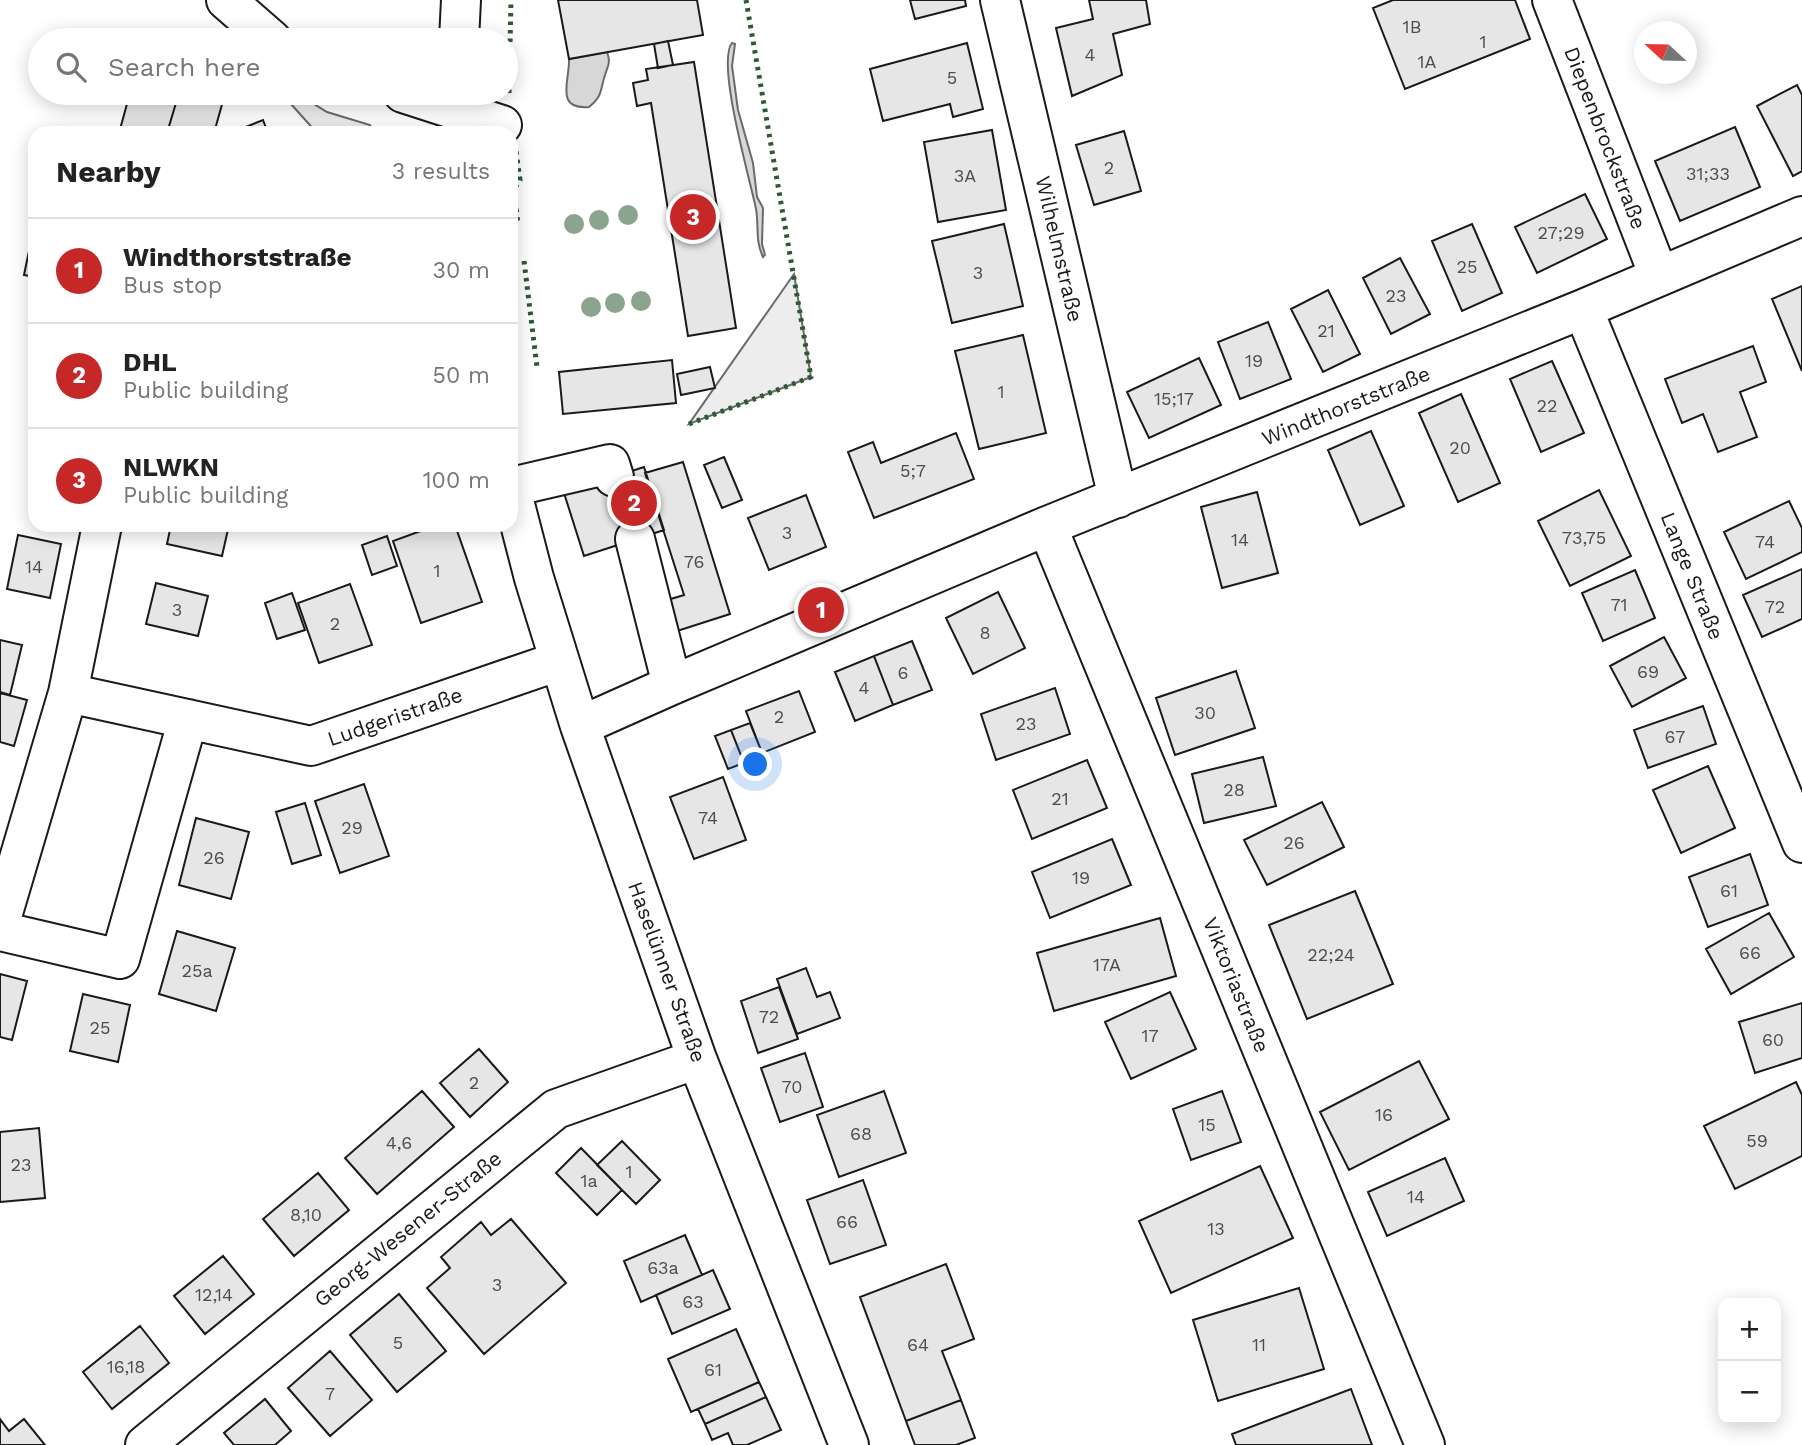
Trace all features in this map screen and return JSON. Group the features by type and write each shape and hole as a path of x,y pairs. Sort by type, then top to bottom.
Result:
{"street":[{"path":"226,0 258,28"},
{"path":"460,28 461,0"},
{"name":"Wilhelmstraße","path":"1000,0 1118,498"},
{"name":"Diepenbrockstraße","path":"1552,0 1659,276"},
{"path":"440,105 502,125"},
{"name":"Windthorststraße","path":"580,726 1047,526 1583,309 1802,216"},
{"name":"Lange Straße","path":"1583,309 1802,843"},
{"path":"518,486 610,464 614,477"},
{"name":"Haselünner Straße","path":"518,515 534,578 580,726 697,1059 849,1445"},
{"name":"Viktoriastraße","path":"1047,526 1425,1445"},
{"path":"0,923 68,693 101,532"},
{"path":"635,539 672,685"},
{"name":"Ludgeristraße","path":"68,693 311,746 559,661"},
{"path":"0,931 120,959 188,719"},
{"name":"Georg-Wesener-Straße","path":"145,1445 556,1109 697,1059"}],"shaded area":[{"path":"732,43 735,44 732,66 738,110 753,163 757,197 763,208 763,257 758,239 756,209 731,96 728,55"},
{"path":"607,52 609,64 597,99 589,107 571,104 566,92 569,59"},
{"path":"292,105 316,105 327,112 370,126 311,126"},
{"path":"794,274 811,377 689,424"}],"building":[{"path":"558,0 697,0 703,35 569,59"},
{"path":"910,0 965,0 966,6 915,19"},
{"path":"1089,0 1146,0 1150,24 1113,34 1122,75 1072,96 1056,28 1093,19"},
{"path":"1393,0 1515,0 1530,39 1405,89 1373,8"},
{"path":"668,41 673,65 658,68 654,44"},
{"path":"967,43 983,109 953,117 950,104 883,121 870,69"},
{"path":"694,62 736,328 688,336 651,103 637,106 633,83 648,80 646,69"},
{"path":"1797,85 1802,95 1802,171 1793,176 1757,106"},
{"path":"127,105 175,105 169,126 121,126"},
{"path":"175,105 222,105 216,126 169,126"},
{"path":"263,120 265,126 248,126"},
{"path":"1735,127 1760,187 1680,221 1655,161"},
{"path":"992,130 1006,210 938,222 924,142"},
{"path":"1124,131 1141,191 1094,205 1076,145"},
{"path":"1585,194 1607,239 1537,273 1515,227"},
{"path":"1004,224 1023,306 952,323 932,241"},
{"path":"1472,224 1502,293 1462,311 1432,241"},
{"path":"28,256 28,276 24,275"},
{"path":"1400,258 1430,314 1391,334 1363,278"},
{"path":"1802,286 1802,371 1772,299"},
{"path":"1328,290 1360,354 1323,372 1291,309"},
{"path":"1268,322 1291,379 1240,399 1218,342"},
{"path":"1023,335 1046,433 979,449 955,351"},
{"path":"1753,346 1766,382 1740,392 1757,437 1718,452 1703,414 1682,423 1665,379"},
{"path":"1199,358 1221,405 1149,438 1127,392"},
{"path":"672,360 676,403 563,414 559,372"},
{"path":"1552,361 1584,433 1541,452 1510,379"},
{"path":"710,367 715,388 681,395 677,374"},
{"path":"1461,394 1500,483 1458,502 1419,413"},
{"path":"1371,431 1404,506 1360,525 1328,450"},
{"path":"956,433 974,479 874,518 848,452 873,442 881,463"},
{"path":"724,457 742,500 722,508 704,465"},
{"path":"683,462 730,614 674,632 664,601 684,595 645,473"},
{"path":"644,467 664,530 584,556 564,493"},
{"path":"1599,490 1631,556 1570,586 1538,521"},
{"path":"1257,492 1278,573 1222,588 1201,507"},
{"path":"806,495 826,547 769,570 748,518"},
{"path":"1789,501 1802,528 1802,552 1746,579 1724,532"},
{"path":"170,532 227,532 222,556 167,544"},
{"path":"418,532 457,532 482,602 421,623 393,541"},
{"path":"18,535 61,544 50,598 7,589"},
{"path":"387,536 397,566 372,575 362,545"},
{"path":"1802,569 1802,619 1762,637 1743,595"},
{"path":"1635,570 1655,618 1603,641 1582,593"},
{"path":"156,583 208,596 198,636 146,624"},
{"path":"350,584 372,645 319,663 298,603"},
{"path":"998,592 1025,648 973,674 946,618"},
{"path":"292,593 305,630 277,639 265,603"},
{"path":"1664,637 1686,678 1632,707 1610,666"},
{"path":"0,640 22,645 10,695 0,692"},
{"path":"912,641 932,690 893,705 874,656"},
{"path":"874,656 893,705 855,721 835,672"},
{"path":"1236,671 1255,728 1175,755 1156,698"},
{"path":"1055,688 1070,734 996,760 981,714"},
{"path":"799,691 815,732 762,753 746,711"},
{"path":"0,693 27,700 14,746 0,742"},
{"path":"1703,706 1716,744 1648,768 1634,730"},
{"path":"750,723 763,755 744,763 731,730"},
{"path":"731,730 744,763 728,769 715,736"},
{"path":"1263,757 1276,806 1204,823 1192,774"},
{"path":"1087,760 1107,808 1032,839 1013,790"},
{"path":"1708,766 1735,828 1681,853 1653,790"},
{"path":"723,777 746,840 694,859 670,797"},
{"path":"364,784 389,856 340,873 315,801"},
{"path":"1322,802 1344,847 1267,885 1244,840"},
{"path":"305,803 321,855 292,864 276,812"},
{"path":"196,818 249,832 231,899 179,885"},
{"path":"1112,839 1131,885 1050,918 1032,872"},
{"path":"1750,854 1768,905 1708,927 1689,877"},
{"path":"1355,891 1393,984 1307,1019 1269,925"},
{"path":"1769,913 1794,957 1731,994 1706,949"},
{"path":"1160,918 1176,976 1054,1011 1037,953"},
{"path":"177,931 235,948 216,1011 159,994"},
{"path":"806,968 817,997 830,992 840,1018 797,1034 777,979"},
{"path":"0,974 27,981 12,1040 0,1037"},
{"path":"779,987 798,1039 758,1053 741,1001"},
{"path":"1170,992 1196,1049 1131,1079 1105,1022"},
{"path":"83,994 130,1005 118,1062 70,1051"},
{"path":"1802,1003 1802,1058 1755,1073 1739,1022"},
{"path":"479,1049 508,1082 470,1117 440,1083"},
{"path":"805,1053 823,1107 780,1122 761,1068"},
{"path":"1419,1061 1449,1119 1349,1170 1320,1112"},
{"path":"1796,1082 1802,1095 1802,1156 1735,1189 1704,1126"},
{"path":"422,1091 454,1127 377,1194 345,1158"},
{"path":"884,1091 906,1153 839,1177 817,1115"},
{"path":"1222,1091 1241,1142 1191,1160 1173,1109"},
{"path":"39,1128 45,1198 0,1202 0,1132"},
{"path":"622,1141 660,1180 636,1204 597,1165"},
{"path":"581,1148 622,1190 597,1215 556,1173"},
{"path":"1445,1158 1464,1201 1387,1236 1368,1192"},
{"path":"1260,1166 1293,1238 1171,1293 1139,1221"},
{"path":"318,1173 349,1210 294,1256 263,1219"},
{"path":"863,1180 886,1245 830,1264 807,1200"},
{"path":"511,1219 566,1283 484,1354 427,1288 450,1268 441,1257 481,1222 491,1235"},
{"path":"685,1235 702,1275 641,1302 624,1261"},
{"path":"223,1256 254,1294 205,1334 174,1296"},
{"path":"946,1264 974,1339 942,1351 961,1400 906,1421 860,1297"},
{"path":"713,1270 730,1309 672,1334 656,1295"},
{"path":"1299,1288 1324,1369 1218,1401 1193,1320"},
{"path":"399,1294 446,1351 397,1392 350,1335"},
{"path":"140,1326 169,1363 112,1409 83,1372"},
{"path":"736,1329 759,1382 691,1412 668,1359"},
{"path":"330,1351 372,1400 330,1436 288,1388"},
{"path":"759,1382 766,1397 705,1424 698,1409"},
{"path":"1351,1389 1372,1445 1236,1445 1232,1434"},
{"path":"766,1397 781,1430 747,1445 733,1445 728,1433 712,1440 705,1424"},
{"path":"265,1399 291,1431 275,1445 234,1445 224,1433"},
{"path":"961,1400 975,1438 956,1445 915,1445 906,1421"},
{"path":"0,1419 9,1431 24,1419 45,1445 0,1445"}],"tunnel":[{"path":"614,477 635,539"}],"hedge":[{"path":"510,28 511,0"},
{"path":"689,424 811,377 746,0"},
{"path":"518,166 518,183"},
{"path":"524,261 537,367"}],"place":[{"name":"NLWKN","path":"693,217"},
{"name":"DHL","path":"634,503"},
{"name":"Windthorststraße","path":"821,610"}]}
